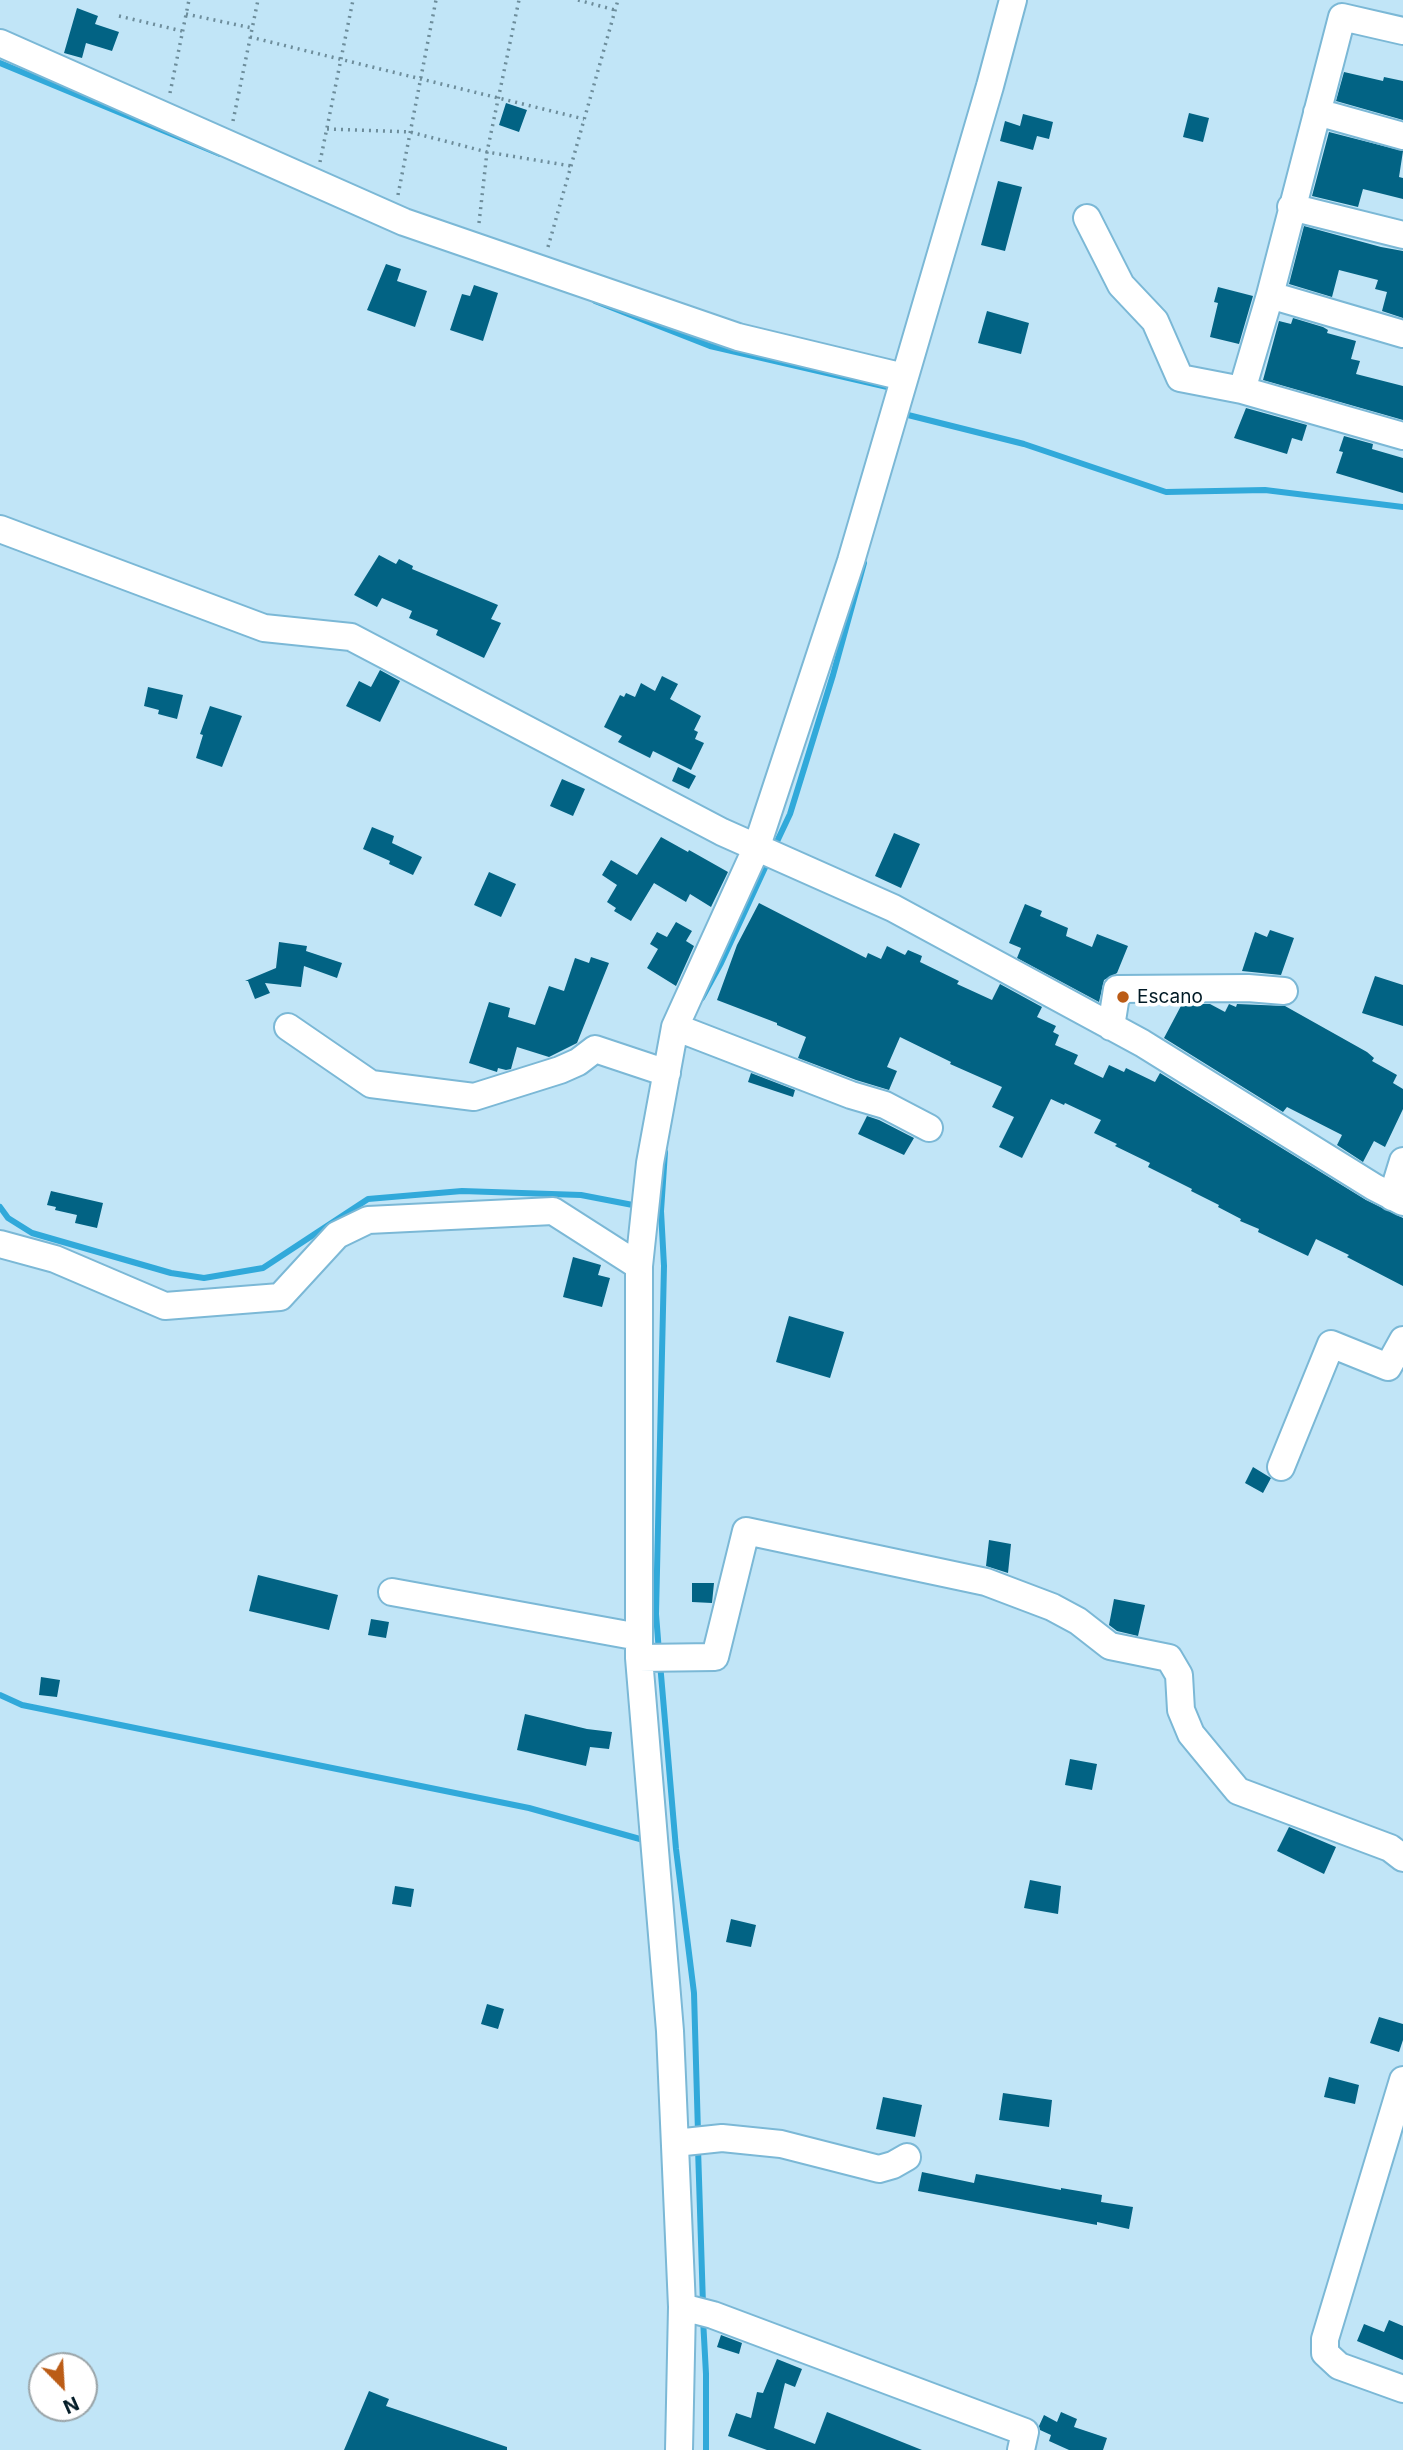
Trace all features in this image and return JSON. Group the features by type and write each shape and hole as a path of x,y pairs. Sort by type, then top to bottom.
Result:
{"street":[{"path":"679,2450 682,2307 670,2031 639,1647 639,1266 650,1163 675,1027 756,849 851,561 1013,0"},
{"path":"1242,390 1270,295 1342,17 1403,31"},
{"path":"0,43 394,218 738,337 904,377"},
{"path":"1317,112 1403,136"},
{"path":"1292,207 1403,235"},
{"path":"1087,218 1121,285 1155,321 1180,378 1242,390 1403,436"},
{"path":"1270,295 1403,334"},
{"path":"0,529 264,628 351,637 756,849 893,908 1142,1043 1397,1199 1403,1161"},
{"path":"1111,1027 1117,989 1248,988 1284,991"},
{"path":"288,1027 371,1084 474,1097 559,1070 578,1062 595,1049 667,1073"},
{"path":"675,1027 851,1095 885,1105 929,1128"},
{"path":"0,1244 55,1259 165,1306 280,1297 337,1236 368,1220 553,1211 639,1266"},
{"path":"1281,1467 1331,1344 1388,1367 1403,1339"},
{"path":"392,1592 639,1647 715,1657 747,1531 986,1582 1052,1607 1078,1621 1110,1646 1169,1658 1179,1675 1181,1710 1191,1734 1238,1791 1390,1849 1403,1858"},
{"path":"1403,2080 1325,2339 1325,2353 1339,2366 1403,2389"},
{"path":"675,2143 722,2138 781,2144 879,2169 907,2157"},
{"path":"682,2307 713,2315 1025,2432 1021,2450"}],"path":[{"path":"165,116 189,0"},
{"path":"228,143 258,0"},
{"path":"316,184 353,0"},
{"path":"394,218 436,0"},
{"path":"476,246 487,152 519,0"},
{"path":"578,0 615,10"},
{"path":"541,269 618,0"},
{"path":"186,14 252,28"},
{"path":"119,16 182,31"},
{"path":"250,37 584,119"},
{"path":"327,129 410,132 487,152 571,166"}],"building":[{"path":"77,8 98,16 95,24 119,32 112,51 86,43 82,58 64,53"},
{"path":"1344,72 1383,81 1384,77 1403,81 1403,120 1336,101"},
{"path":"506,103 527,110 519,132 499,125"},
{"path":"1189,113 1209,118 1203,142 1183,137"},
{"path":"1023,114 1053,122 1049,139 1037,136 1033,150 1000,141 1005,121 1020,126"},
{"path":"1329,132 1403,151 1399,177 1403,178 1403,199 1363,189 1358,207 1312,196"},
{"path":"998,181 1022,187 1005,251 981,245"},
{"path":"1304,226 1403,251 1403,318 1382,311 1387,292 1375,289 1378,280 1339,270 1332,297 1289,284"},
{"path":"386,264 401,269 397,281 427,291 415,327 367,310"},
{"path":"474,285 498,293 483,341 450,330 462,294 470,296"},
{"path":"1218,287 1253,296 1239,344 1210,337 1218,303 1214,302"},
{"path":"987,311 1029,323 1021,354 978,343"},
{"path":"1293,318 1323,327 1328,330 1327,333 1356,341 1351,359 1360,361 1356,374 1403,386 1403,420 1263,380 1279,321 1291,324"},
{"path":"1246,408 1307,425 1302,441 1292,438 1287,454 1234,438"},
{"path":"1344,436 1373,444 1372,449 1403,458 1403,493 1336,473 1343,452 1339,451"},
{"path":"379,555 396,564 399,559 413,566 412,569 498,605 491,619 501,623 484,658 436,635 438,630 409,618 412,611 382,598 377,607 354,595"},
{"path":"380,670 400,681 380,722 346,706 359,681 371,687"},
{"path":"662,676 678,684 670,699 701,716 694,730 698,732 695,739 704,743 691,770 653,751 650,758 618,742 622,736 604,727 620,695 624,697 626,693 635,697 641,683 655,691"},
{"path":"148,687 183,695 177,719 158,714 159,710 144,706"},
{"path":"210,706 242,716 222,767 196,758 203,735 200,734"},
{"path":"678,767 696,776 689,789 672,781"},
{"path":"562,779 585,789 573,816 550,806"},
{"path":"372,827 394,836 392,843 422,857 413,875 363,849"},
{"path":"894,833 920,844 901,888 875,876"},
{"path":"661,837 728,872 711,907 690,894 686,902 654,883 631,921 614,911 616,908 607,902 617,885 602,875 611,860 637,875"},
{"path":"489,872 516,884 501,917 474,905"},
{"path":"759,903 866,958 868,953 881,959 887,946 905,955 908,950 922,956 920,962 959,981 957,984 992,1000 1000,984 1042,1007 1037,1017 1056,1026 1053,1032 1059,1035 1055,1045 1078,1055 1074,1064 1103,1078 1109,1065 1124,1072 1126,1068 1155,1082 1160,1073 1366,1200 1403,1218 1403,1286 1316,1239 1308,1256 1258,1232 1259,1229 1240,1221 1241,1219 1218,1207 1219,1205 1191,1191 1192,1189 1148,1167 1150,1163 1094,1133 1101,1120 1065,1103 1064,1105 1051,1099 1022,1158 999,1147 1014,1117 992,1107 1002,1087 950,1064 951,1062 900,1037 887,1067 897,1071 889,1090 798,1058 806,1037 717,1000 737,945"},
{"path":"1025,904 1042,911 1040,916 1068,928 1066,936 1092,947 1097,934 1128,946 1117,973 1104,980 1099,1002 1017,958 1021,948 1009,943"},
{"path":"676,922 692,931 686,941 694,946 676,986 647,968 658,949 650,944 657,932 667,937"},
{"path":"1270,930 1294,938 1281,975 1242,971 1255,932 1267,937"},
{"path":"279,942 307,946 306,951 342,963 337,978 304,966 301,987 265,983 270,993 255,999 248,981 245,981 276,968"},
{"path":"591,957 609,963 577,1043 549,1057 517,1047 511,1069 498,1068 497,1072 469,1063 489,1002 510,1008 508,1017 535,1025 549,986 564,991 575,958 589,963"},
{"path":"1375,976 1403,985 1403,1026 1362,1013"},
{"path":"1182,1004 1210,1004 1225,1012 1229,1004 1236,1007 1237,1004 1285,1006 1367,1052 1374,1058 1372,1061 1397,1075 1393,1083 1403,1089 1403,1109 1385,1147 1374,1141 1363,1162 1337,1145 1342,1135 1287,1107 1283,1112 1164,1038"},
{"path":"751,1073 795,1090 793,1097 748,1082"},
{"path":"867,1116 914,1138 904,1155 858,1134"},
{"path":"51,1191 103,1203 97,1228 75,1223 77,1215 55,1210 56,1207 47,1205"},
{"path":"573,1257 601,1265 598,1275 610,1278 602,1307 563,1297"},
{"path":"789,1316 844,1332 830,1378 776,1362"},
{"path":"1253,1467 1271,1478 1263,1493 1245,1483"},
{"path":"989,1540 1011,1544 1008,1573 986,1566"},
{"path":"258,1575 338,1595 329,1630 249,1611"},
{"path":"692,1583 714,1583 712,1603 692,1602"},
{"path":"1114,1599 1145,1605 1138,1636 1117,1631 1109,1625"},
{"path":"371,1619 389,1622 386,1638 368,1635"},
{"path":"41,1677 60,1680 57,1697 39,1695"},
{"path":"525,1714 587,1729 612,1732 609,1749 590,1747 586,1766 517,1750"},
{"path":"1070,1759 1097,1764 1092,1790 1065,1785"},
{"path":"1289,1827 1336,1847 1324,1874 1277,1851"},
{"path":"1030,1880 1061,1886 1058,1914 1024,1908"},
{"path":"395,1886 414,1889 411,1907 392,1904"},
{"path":"731,1919 756,1925 751,1947 726,1942"},
{"path":"487,2004 504,2009 498,2029 481,2024"},
{"path":"1379,2017 1403,2024 1403,2040 1399,2052 1370,2043"},
{"path":"1329,2077 1359,2085 1355,2104 1324,2097"},
{"path":"1003,2093 1052,2100 1049,2127 999,2120"},
{"path":"883,2097 922,2105 915,2137 876,2129"},
{"path":"922,2172 974,2183 976,2174 1102,2195 1101,2202 1133,2207 1129,2229 918,2191"},
{"path":"1389,2320 1403,2326 1403,2360 1357,2341 1364,2324 1384,2332"},
{"path":"721,2335 742,2343 739,2354 717,2347"},
{"path":"777,2359 802,2369 795,2387 785,2383 774,2428 815,2444 827,2412 922,2450 767,2450 728,2436 736,2413 751,2418 757,2392 763,2393"},
{"path":"369,2391 389,2399 386,2406 507,2447 507,2450 344,2450"},
{"path":"1061,2412 1077,2419 1074,2427 1107,2438 1103,2450 1069,2450 1049,2441 1051,2435 1040,2430 1039,2426 1044,2415 1057,2422"}],"waterway":[{"path":"0,63 220,154"},
{"path":"595,301 710,346 896,389"},
{"path":"900,413 1024,444 1166,492 1265,490 1403,507"},
{"path":"773,850 790,814 864,563"},
{"path":"702,998 769,859"},
{"path":"659,1652 656,1614 664,1266 661,1211 665,1152"},
{"path":"0,1207 8,1218 32,1233 171,1273 204,1278 263,1268 368,1199 462,1191 581,1195 638,1206"},
{"path":"660,1663 676,1849 694,1993 698,2133"},
{"path":"0,1695 22,1705 529,1808 647,1841"},
{"path":"698,2148 703,2305"},
{"path":"703,2319 706,2450"}],"place":[{"name":"Escano","path":"1123,997"}]}
